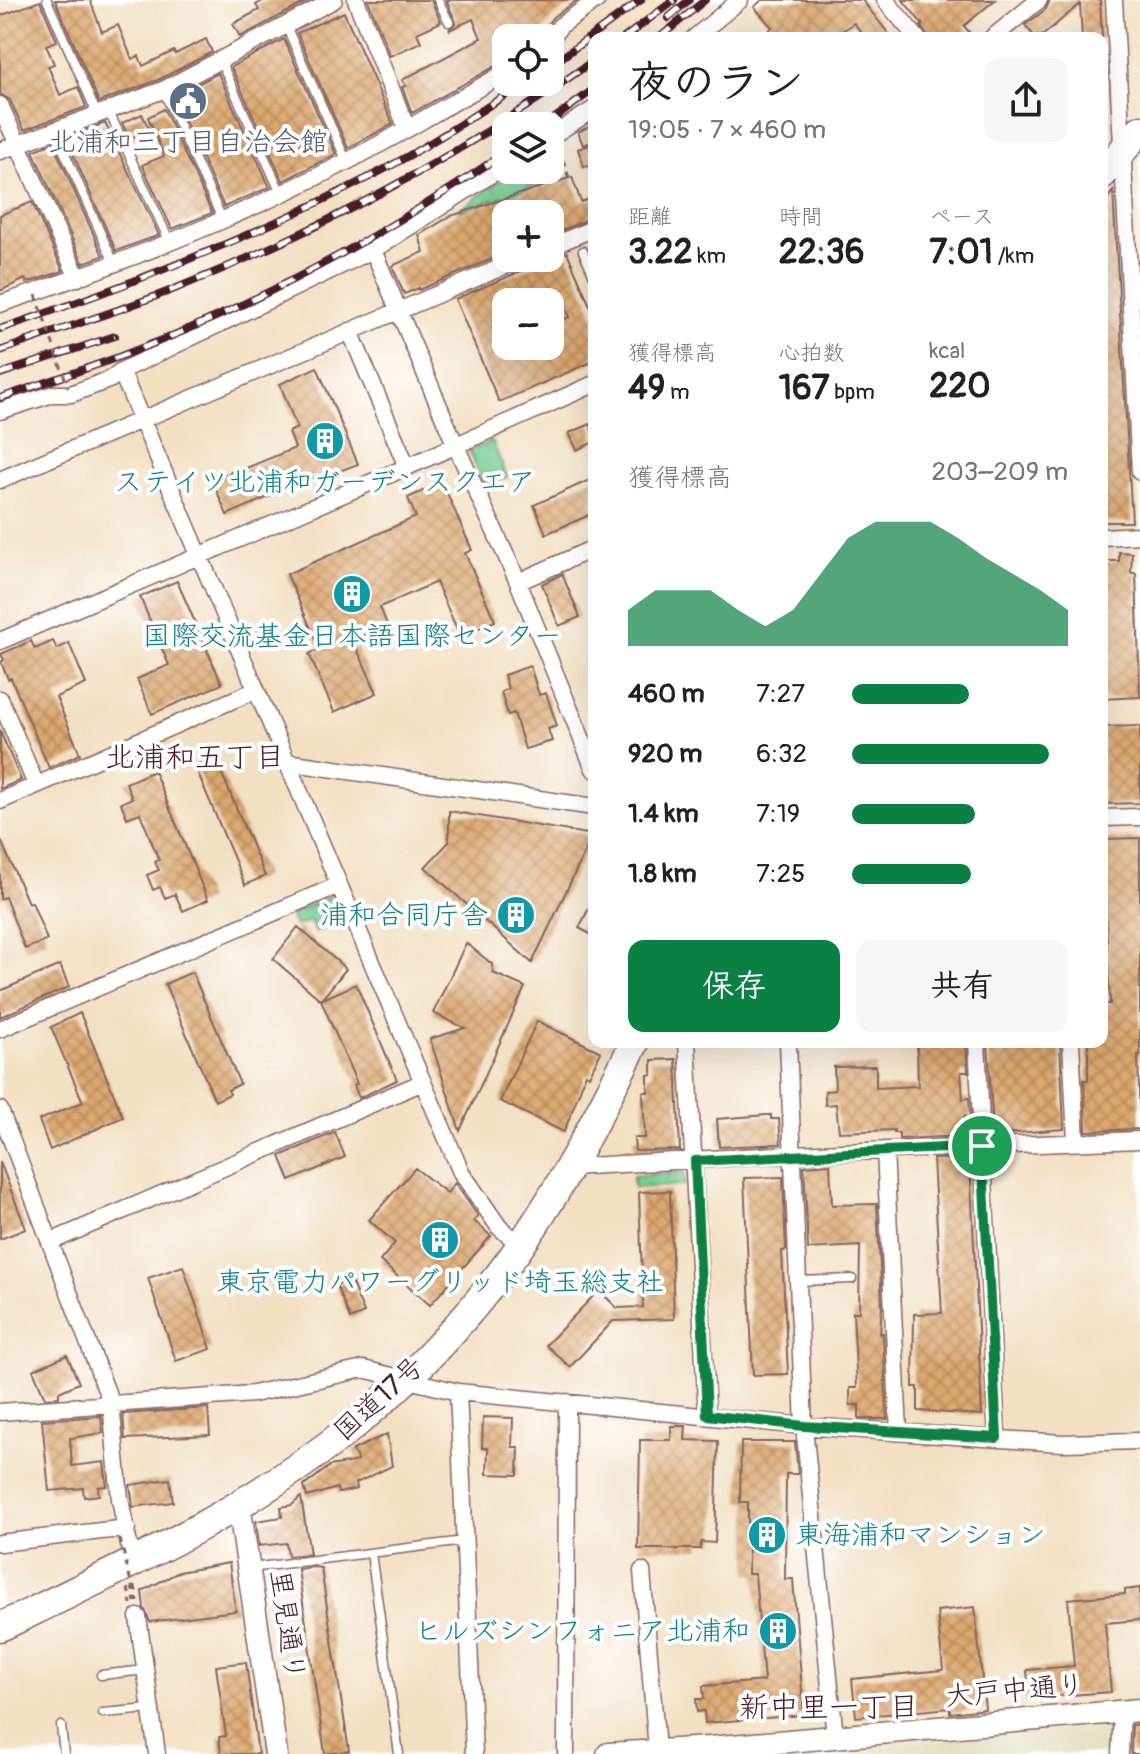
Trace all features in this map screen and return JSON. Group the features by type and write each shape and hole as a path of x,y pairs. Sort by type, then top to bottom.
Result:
{"highway":[{"path":"1108,168 1131,140"},
{"name":"国道17号","path":"0,1627 239,1504 293,1470 353,1426 405,1379 484,1294 520,1245 570,1167 632,1048"}],"street":[{"path":"0,151 163,90 334,0"},
{"path":"356,0 407,129"},
{"path":"563,24 597,0"},
{"path":"701,32 740,0"},
{"path":"885,0 912,32"},
{"path":"999,32 1039,0"},
{"path":"1114,0 1131,140 1140,472"},
{"path":"0,304 78,278 223,221 347,162 492,79"},
{"path":"0,105 78,278"},
{"path":"564,128 588,113"},
{"path":"0,411 53,394 71,394 111,379 121,371 373,250 492,174"},
{"path":"564,241 588,231"},
{"path":"373,250 455,444 518,582 588,754"},
{"path":"0,480 492,271"},
{"path":"350,331 407,467"},
{"path":"121,371 461,1172 499,1227 520,1245"},
{"path":"0,641 588,387"},
{"path":"1108,537 1140,535"},
{"path":"518,582 588,551"},
{"path":"0,801 256,690"},
{"path":"0,699 36,785"},
{"path":"287,762 588,806"},
{"path":"1108,818 1140,817"},
{"path":"0,1029 339,885"},
{"path":"687,1048 707,1415"},
{"path":"788,1048 804,1426 835,1737"},
{"path":"977,1048 997,1438"},
{"path":"1071,1048 1076,1141"},
{"path":"50,1242 423,1082"},
{"path":"0,1110 111,1403 129,1562 0,1543"},
{"path":"570,1167 793,1154 1140,1140"},
{"path":"885,1150 899,1432"},
{"path":"0,1412 253,1394 363,1369 458,1392 804,1426 1062,1443 1140,1441"},
{"path":"458,1392 474,1754"},
{"path":"566,1754 567,1402"},
{"name":"里見通り","path":"239,1504 276,1754"},
{"path":"642,1571 657,1750"},
{"path":"138,1617 157,1754"},
{"path":"1120,1754 1131,1711"},
{"name":"大戸中通り","path":"608,1754 657,1750 711,1751 1131,1711"}],"lane":[{"path":"47,0 171,243"},
{"path":"438,0 449,22"},
{"path":"286,26 347,162"},
{"path":"220,60 281,193"},
{"path":"163,90 223,221"},
{"path":"55,131 114,264"},
{"path":"583,251 588,262"},
{"path":"799,1281 852,1279"},
{"path":"249,1569 465,1541"},
{"path":"371,1553 399,1754"},
{"path":"101,1675 145,1670"},
{"path":"103,1713 150,1709"},
{"path":"61,1726 64,1754"}],"path":[{"path":"564,166 569,178"},
{"path":"36,295 68,387"},
{"path":"129,1562 140,1610 138,1617 133,1614 129,1562"}],"shaded area":[{"path":"1097,1727 1111,1737 1111,1754 840,1754 839,1750"}],"green space":[{"path":"496,184 541,184 492,200 457,212"},
{"path":"492,441 507,477 484,486 469,451"},
{"path":"331,896 338,899 346,920 315,932 310,921 295,926 290,914"},
{"path":"684,1172 685,1185 634,1188 633,1176"}],"building":[{"path":"55,0 90,0 102,32 118,25 132,59 139,56 143,66 206,39 212,52 158,80 99,102"},
{"path":"264,0 310,0 240,37 233,24 259,10 256,5"},
{"path":"368,0 431,0 441,22 417,33 421,42 390,56"},
{"path":"446,0 578,0 548,24 492,24 492,68 412,113 402,80 481,38 473,19 449,30 456,22"},
{"path":"762,0 862,0 887,32 861,32 854,23 841,32 770,32 772,27 754,7"},
{"path":"903,0 995,0 964,26 969,32 924,32 923,25"},
{"path":"1050,0 1100,0 1102,32 1082,32 1080,4 1047,32 1031,32 1025,25 1046,9"},
{"path":"40,1 57,41 46,45 54,64 48,66 60,95 78,87 86,107 24,130 10,100 0,94 0,16"},
{"path":"344,12 393,124 348,148 297,33"},
{"path":"284,39 336,154 283,181 231,67"},
{"path":"218,73 270,187 224,207 176,96"},
{"path":"164,109 212,213 172,229 142,165 164,156 148,117"},
{"path":"142,114 149,129 129,138 122,123"},
{"path":"105,123 159,235 116,251 66,138"},
{"path":"588,127 588,143 583,145 578,132"},
{"path":"53,143 103,256 83,263 33,151"},
{"path":"588,146 588,166 584,167 578,149"},
{"path":"572,177 581,202 588,199 588,219 564,229 564,200 501,200 550,184 564,184 564,180"},
{"path":"1113,191 1132,522 1108,522 1108,198"},
{"path":"32,202 63,271 27,283 25,279 0,291 0,215"},
{"path":"492,203 492,259 404,294 392,266 424,252 419,235 451,216"},
{"path":"567,252 588,301 588,364 499,402 455,299 519,272 564,272 564,253"},
{"name":"ステイツ北浦和ガーデンスクエア","path":"317,367 358,464 319,479 317,476 227,515 212,480 295,448 289,432 297,428 280,384"},
{"path":"588,425 588,445 577,450 569,433"},
{"path":"588,481 588,516 546,534 534,505"},
{"name":"国際交流基金日本語国際センター","path":"442,482 472,550 465,553 495,621 460,636 436,582 380,607 387,625 353,640 377,693 334,712 309,654 320,649 287,574 416,517 408,498"},
{"path":"1119,552 1132,553 1131,573 1136,573 1140,697 1108,699 1108,561 1119,561"},
{"path":"562,574 580,617 559,626 542,584"},
{"path":"177,581 222,684 152,714 137,679 169,665 140,597"},
{"path":"31,641 35,649 53,641 57,649 69,643 86,684 56,697 80,754 49,768 11,678 8,679 1,662 4,660 1,654"},
{"name":"国際交流基金日本語国際センター","path":"530,666 539,695 546,693 557,726 548,729 552,741 525,749 514,713 508,715 501,692 508,689 504,675"},
{"path":"1140,726 1140,803 1108,804 1108,727"},
{"path":"0,731 21,780 0,789"},
{"path":"215,757 265,876 245,885 195,766"},
{"path":"154,771 208,900 183,911 175,894 165,898 160,887 153,890 147,875 159,870 155,862 159,860 140,813 127,818 121,803 132,798 126,783"},
{"name":"浦和合同庁舎","path":"449,811 588,834 588,845 532,963 425,867 449,842"},
{"path":"0,838 47,940 25,949 5,897 0,899"},
{"path":"1140,838 1140,1129 1086,1131 1084,1080 1088,1080 1088,1048 1108,1048 1108,839"},
{"path":"588,910 588,933 579,928"},
{"path":"298,927 346,969 321,1000 273,959"},
{"name":"浦和合同庁舎","path":"466,943 492,964 493,973 525,987 460,1131 430,1039 465,1028 433,1013"},
{"path":"60,965 69,987 0,1017 0,991"},
{"path":"192,972 240,1084 228,1090 230,1094 215,1101 165,984"},
{"path":"356,984 397,1080 359,1098 354,1085 357,1084 321,1000"},
{"path":"80,1013 123,1117 50,1150 39,1120 83,1102 51,1027"},
{"path":"537,1021 601,1052 589,1076 586,1074 564,1132 500,1101"},
{"path":"917,1048 966,1048 968,1072 961,1072 963,1099 969,1098 970,1117 964,1117 964,1136 899,1139 899,1133 894,1133 894,1130 839,1132 836,1104 825,1105 825,1091 835,1090 834,1067 876,1066 876,1088 918,1086"},
{"path":"988,1048 1060,1048 1064,1129 993,1135"},
{"path":"676,1059 680,1150 635,1151 634,1138 645,1138 643,1092 648,1092 652,1060"},
{"path":"771,1115 771,1119 779,1119 781,1144 719,1147 717,1119"},
{"path":"335,1132 345,1157 290,1181 280,1156"},
{"path":"933,1159 970,1159 982,1415 918,1411 918,1387 913,1387 914,1314 942,1313"},
{"path":"0,1162 26,1229 0,1239"},
{"path":"830,1164 832,1205 877,1204 882,1306 880,1334 883,1333 887,1419 859,1419 859,1405 850,1405 850,1388 857,1388 853,1312 859,1312 860,1246 808,1249 804,1166"},
{"name":"東京電力パワーグリッド埼玉総支社","path":"415,1168 447,1193 455,1183 478,1216 474,1221 491,1236 430,1305 380,1261 395,1243 369,1220"},
{"path":"783,1177 786,1250 782,1251 788,1374 753,1375 744,1178"},
{"path":"670,1191 674,1319 613,1321 570,1367 546,1345 599,1290 617,1308 643,1307 639,1192"},
{"path":"183,1266 211,1349 176,1361 148,1278"},
{"path":"350,1279 364,1313 350,1319 336,1285"},
{"path":"67,1355 79,1383 59,1392 59,1397 45,1398 33,1370"},
{"path":"208,1408 210,1435 125,1439 123,1414"},
{"path":"101,1416 103,1433 70,1438 72,1466 104,1462 107,1486 98,1487 99,1495 84,1497 83,1488 49,1491 42,1420"},
{"path":"483,1417 513,1418 512,1447 519,1447 518,1475 487,1474 488,1448 482,1448"},
{"path":"671,1426 686,1426 685,1440 718,1441 715,1543 701,1542 700,1549 638,1549 640,1440 671,1440"},
{"path":"387,1434 392,1466 356,1483 357,1489 338,1493 337,1488 307,1497 304,1486 330,1466 358,1461 353,1450"},
{"path":"741,1442 795,1442 798,1474 786,1474 785,1579 793,1579 804,1715 705,1723 704,1711 697,1712 696,1699 704,1699 703,1686 764,1681 755,1574 748,1574 748,1502 740,1502"},
{"path":"170,1479 173,1502 133,1507 130,1485"},
{"path":"301,1497 310,1554 288,1556 286,1543 259,1546 256,1521 282,1517 281,1507 292,1505"},
{"path":"229,1563 236,1611 150,1622 142,1591 179,1572"},
{"path":"321,1568 349,1751 325,1754 298,1569"},
{"path":"1140,1588 1140,1620 1105,1623 1111,1692 1029,1698 1027,1670 1074,1666 1068,1599 1125,1594 1125,1590"},
{"path":"975,1607 985,1709 950,1713 950,1708 856,1717 852,1679 943,1670 937,1611"},
{"path":"246,1662 258,1754 221,1754 219,1737 226,1736 216,1666"},
{"path":"1140,1724 1140,1754 1131,1754 1132,1725"}],"railway":[{"path":"597,32 641,0"},
{"path":"632,32 674,0"},
{"path":"668,18 689,0"},
{"path":"666,32 705,0"},
{"path":"564,56 588,38"},
{"path":"0,351 172,290 337,216 443,158 588,64"},
{"path":"563,112 588,93"},
{"path":"0,329 146,277 241,238 400,161 504,96"},
{"path":"0,398 106,362 271,291 415,211 492,161"},
{"path":"0,374 115,336"}],"place":[{"name":"北浦和三丁目自治会館","path":"188,101"},
{"name":"ステイツ北浦和ガーデンスクエア","path":"325,441"},
{"name":"国際交流基金日本語国際センター","path":"352,594"},
{"name":"浦和合同庁舎","path":"516,915"},
{"name":"東京電力パワーグリッド埼玉総支社","path":"440,1240"},
{"name":"東海浦和マンション","path":"767,1535"},
{"name":"ヒルズシンフォニア北浦和","path":"778,1631"}],"district":[{"name":"北浦和五丁目","path":"195,757"},
{"name":"新中里一丁目","path":"829,1707"}],"route":[{"path":"982,1146 997,1438 804,1426 707,1415 695,1161 982,1146"}]}
